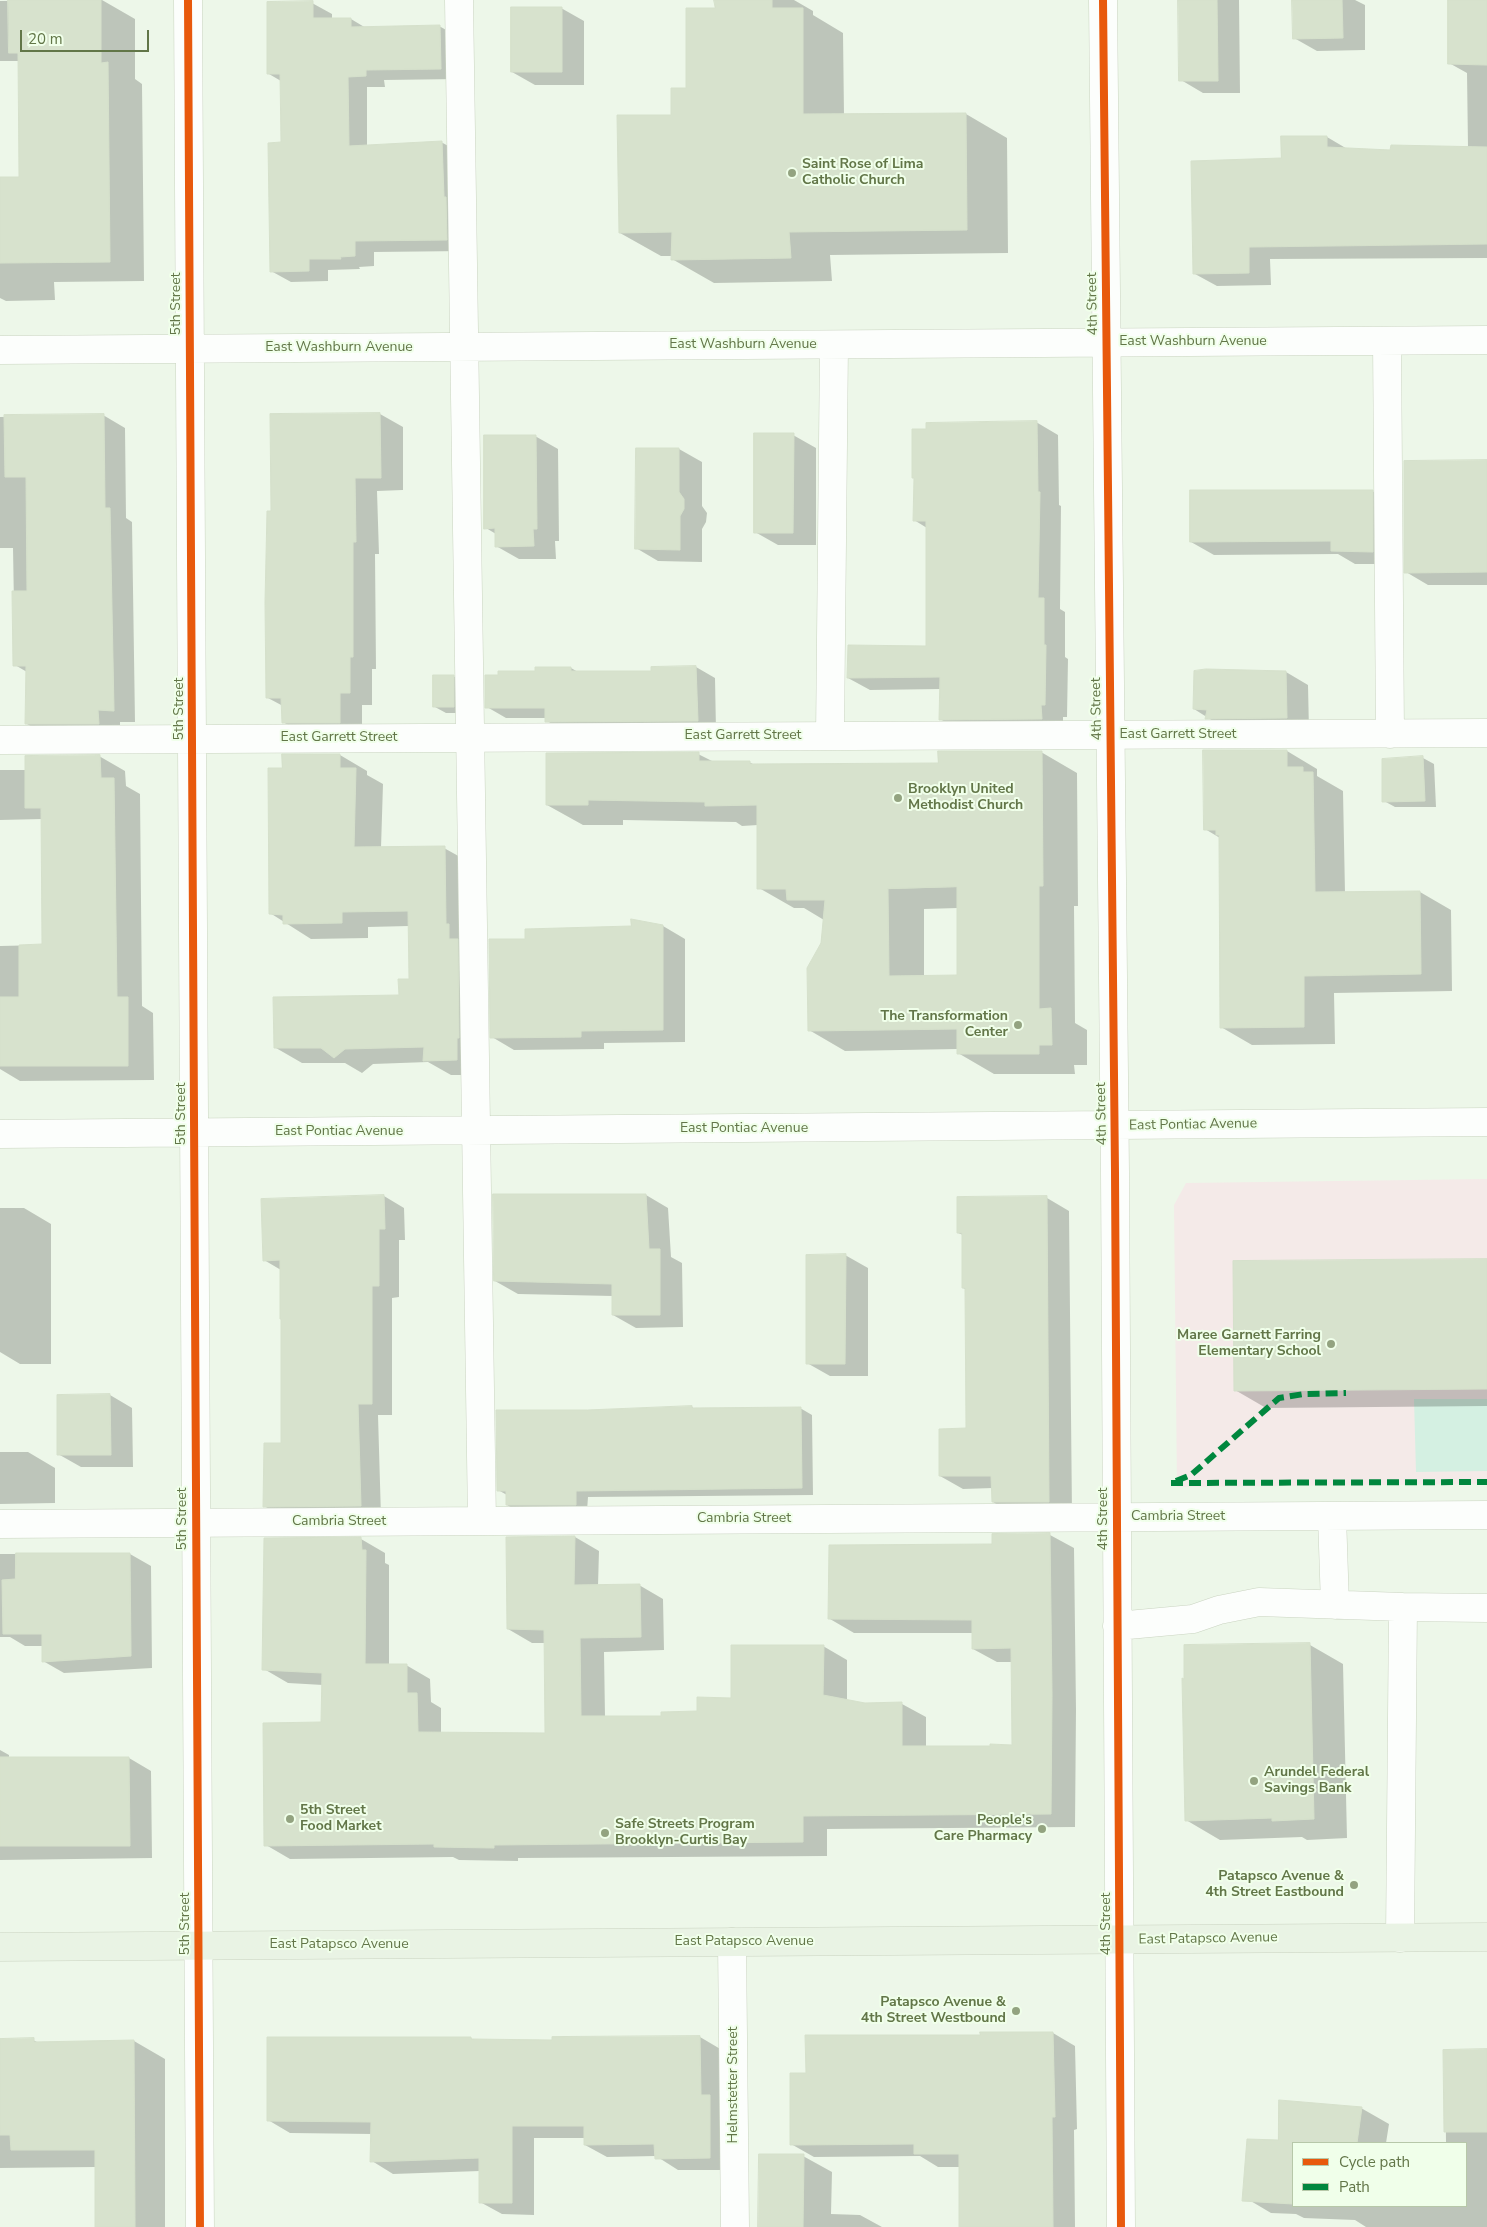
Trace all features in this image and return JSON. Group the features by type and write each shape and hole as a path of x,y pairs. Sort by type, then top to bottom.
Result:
{"main road":[{"name":"East Patapsco Avenue","path":"0,1947 1487,1937"}],"street":[{"name":"5th Street","path":"188,0 200,2227"},
{"path":"459,0 482,1521"},
{"name":"4th Street","path":"1102,0 1114,1126 1121,2227"},
{"name":"East Washburn Avenue","path":"0,350 1487,340"},
{"path":"1387,341 1390,734"},
{"path":"830,736 834,345"},
{"name":"East Garrett Street","path":"0,740 1487,733"},
{"name":"East Pontiac Avenue","path":"0,1134 1487,1122"},
{"name":"Cambria Street","path":"0,1524 1487,1514"},
{"path":"1332,1516 1335,1605"},
{"path":"1117,1626 1193,1619 1219,1610 1259,1602 1487,1608"},
{"path":"1400,1938 1403,1607"},
{"name":"Helmstetter Street","path":"732,1942 735,2227"}],"shaded area":[{"name":"Maree Garnett Farring Elementary School","path":"1487,1179 1487,1484 1177,1487 1174,1205 1186,1183"}],"green space":[{"path":"1414,1399 1487,1399 1487,1471 1416,1472"}],"building":[{"path":"8,0 101,0 101,63 108,62 110,262 0,263 0,177 19,177 18,53 9,53"},
{"name":"Saint Rose of Lima Catholic Church","path":"714,0 772,0 772,8 803,8 803,114 966,113 967,230 789,232 791,258 671,260 672,232 619,233 617,115 671,115 671,88 686,88 686,8 715,8"},
{"path":"1178,0 1217,0 1218,81 1179,81"},
{"path":"1292,0 1342,0 1343,38 1293,39"},
{"path":"1448,0 1487,0 1487,65 1448,64"},
{"path":"313,1 313,18 351,18 351,27 440,25 441,69 366,70 366,76 348,77 349,146 442,141 447,240 355,241 355,256 340,257 341,259 309,259 309,271 270,272 268,143 281,142 280,74 267,74 267,2"},
{"path":"511,7 562,7 562,72 511,72"},
{"path":"1281,136 1327,136 1327,147 1390,150 1391,145 1487,147 1487,244 1249,247 1249,273 1193,274 1191,161 1281,158"},
{"path":"380,413 381,478 355,478 356,542 353,542 353,657 350,657 350,693 340,693 340,723 282,723 281,698 266,698 265,602 267,511 271,511 270,414"},
{"path":"104,414 105,508 110,508 114,711 98,710 99,724 25,724 26,666 13,666 12,591 27,591 26,477 5,477 4,415"},
{"path":"1037,421 1038,492 1040,492 1038,598 1044,598 1044,645 1046,645 1045,705 1041,705 1042,719 939,720 940,677 847,678 848,645 926,646 926,521 913,521 912,429 926,429 926,423"},
{"path":"754,433 794,433 793,533 754,533"},
{"path":"484,435 536,435 537,529 533,529 534,546 495,547 495,528 484,529"},
{"path":"636,448 679,448 679,492 684,499 684,509 680,516 680,550 635,549"},
{"path":"1487,460 1487,572 1404,573 1404,461"},
{"path":"1190,490 1373,490 1373,552 1331,551 1331,541 1190,542"},
{"path":"696,666 698,721 545,722 545,708 485,708 485,675 498,675 498,671 535,671 535,667 571,667 571,671 651,671 651,667"},
{"path":"1206,669 1286,671 1287,718 1205,719 1207,710 1193,709 1194,671"},
{"path":"433,675 454,675 454,707 433,707"},
{"path":"1203,750 1287,750 1287,767 1303,767 1303,772 1313,772 1315,892 1420,891 1421,974 1304,976 1304,1027 1220,1028 1219,835 1216,835 1216,830 1204,830"},
{"path":"938,751 1042,751 1043,886 1039,886 1039,1009 1051,1008 1052,1045 1039,1045 1039,1054 957,1054 957,1029 808,1031 807,968 821,943 825,900 787,900 786,889 757,889 757,805 705,806 705,802 588,800 588,805 546,805 546,753 699,752 699,761 750,761 750,764 938,763","holes":["957,887 957,975 889,976 888,889"]},
{"path":"282,754 340,754 340,768 356,768 354,847 445,846 446,924 449,924 449,939 458,939 459,1038 457,1038 457,1060 423,1061 424,1047 345,1049 334,1058 321,1048 274,1048 273,997 399,995 398,979 409,979 408,911 342,912 342,923 283,924 283,915 269,914 268,768 282,768"},
{"path":"100,755 101,778 114,778 117,997 128,997 128,1066 0,1066 0,997 19,997 19,945 42,944 41,808 25,808 25,756"},
{"path":"1423,756 1425,801 1382,802 1382,759"},
{"path":"631,919 663,925 663,1030 581,1031 581,1037 490,1038 489,939 525,939 525,929 631,926"},
{"path":"493,1194 646,1194 649,1249 660,1249 660,1315 612,1315 612,1284 494,1281"},
{"path":"384,1195 385,1229 379,1229 379,1286 372,1286 372,1404 358,1404 361,1506 263,1507 264,1443 281,1443 281,1319 280,1260 263,1261 261,1199"},
{"path":"1047,1196 1049,1502 992,1502 991,1476 939,1476 939,1429 966,1428 965,1288 962,1288 962,1233 957,1233 957,1197"},
{"path":"846,1254 845,1364 806,1364 806,1255"},
{"path":"1487,1259 1487,1389 1234,1391 1233,1261"},
{"path":"110,1394 111,1455 57,1455 57,1395"},
{"path":"692,1406 692,1408 801,1407 802,1488 576,1491 576,1505 506,1505 506,1491 497,1491 496,1410 587,1410"},
{"path":"1050,1533 1051,1814 803,1816 803,1842 494,1845 494,1848 434,1847 434,1844 264,1846 263,1723 321,1722 322,1673 262,1670 264,1538 361,1537 362,1550 366,1550 365,1664 407,1664 407,1693 417,1693 418,1732 545,1733 544,1630 507,1629 506,1537 575,1536 574,1585 640,1584 641,1637 580,1638 581,1716 661,1716 661,1712 697,1711 697,1697 731,1698 731,1645 824,1645 823,1695 865,1703 902,1702 902,1746 990,1746 990,1744 1012,1745 1011,1648 972,1649 972,1620 828,1619 829,1545 992,1544 992,1534"},
{"path":"16,1553 130,1553 131,1656 42,1662 42,1634 3,1634 2,1580 15,1579"},
{"path":"1310,1643 1314,1819 1272,1821 1272,1818 1185,1821 1182,1678 1184,1679 1184,1645"},
{"path":"0,1757 129,1757 130,1846 0,1846"},
{"path":"980,2032 1053,2032 1055,2117 1052,2117 1053,2227 959,2227 959,2154 914,2154 914,2144 790,2145 790,2073 806,2073 805,2035 980,2035"},
{"path":"700,2036 701,2095 710,2095 710,2158 655,2159 654,2144 584,2145 584,2126 512,2126 512,2203 479,2203 479,2158 370,2162 371,2122 267,2121 267,2037 471,2037 471,2039 552,2040 552,2037"},
{"path":"34,2038 34,2042 134,2040 135,2227 95,2227 95,2150 11,2150 10,2135 0,2135 0,2039"},
{"path":"1487,2049 1487,2132 1444,2132 1443,2050"},
{"path":"1279,2100 1362,2107 1357,2142 1292,2142 1292,2204 1242,2201 1247,2139 1278,2140"},
{"path":"759,2154 804,2154 803,2227 758,2227"}],"marked path":[{"path":"1176,1481 1191,1475 1279,1398 1304,1394 1346,1393"},
{"path":"1171,1483 1487,1482"}],"cycle path":[{"path":"188,0 200,2227"},
{"path":"1103,0 1115,1172 1121,2227"}],"place":[{"name":"Saint Rose of Lima Catholic Church","path":"792,173"},
{"name":"Brooklyn United Methodist Church","path":"898,798"},
{"name":"The Transformation Center","path":"1018,1025"},
{"name":"Maree Garnett Farring Elementary School","path":"1331,1344"},
{"name":"Arundel Federal Savings Bank","path":"1254,1781"},
{"name":"5th Street Food Market","path":"290,1819"},
{"name":"People's Care Pharmacy","path":"1042,1829"},
{"name":"Safe Streets Program Brooklyn-Curtis Bay","path":"605,1833"},
{"name":"Patapsco Avenue & 4th Street Eastbound","path":"1354,1885"},
{"name":"Patapsco Avenue & 4th Street Westbound","path":"1016,2011"}]}
